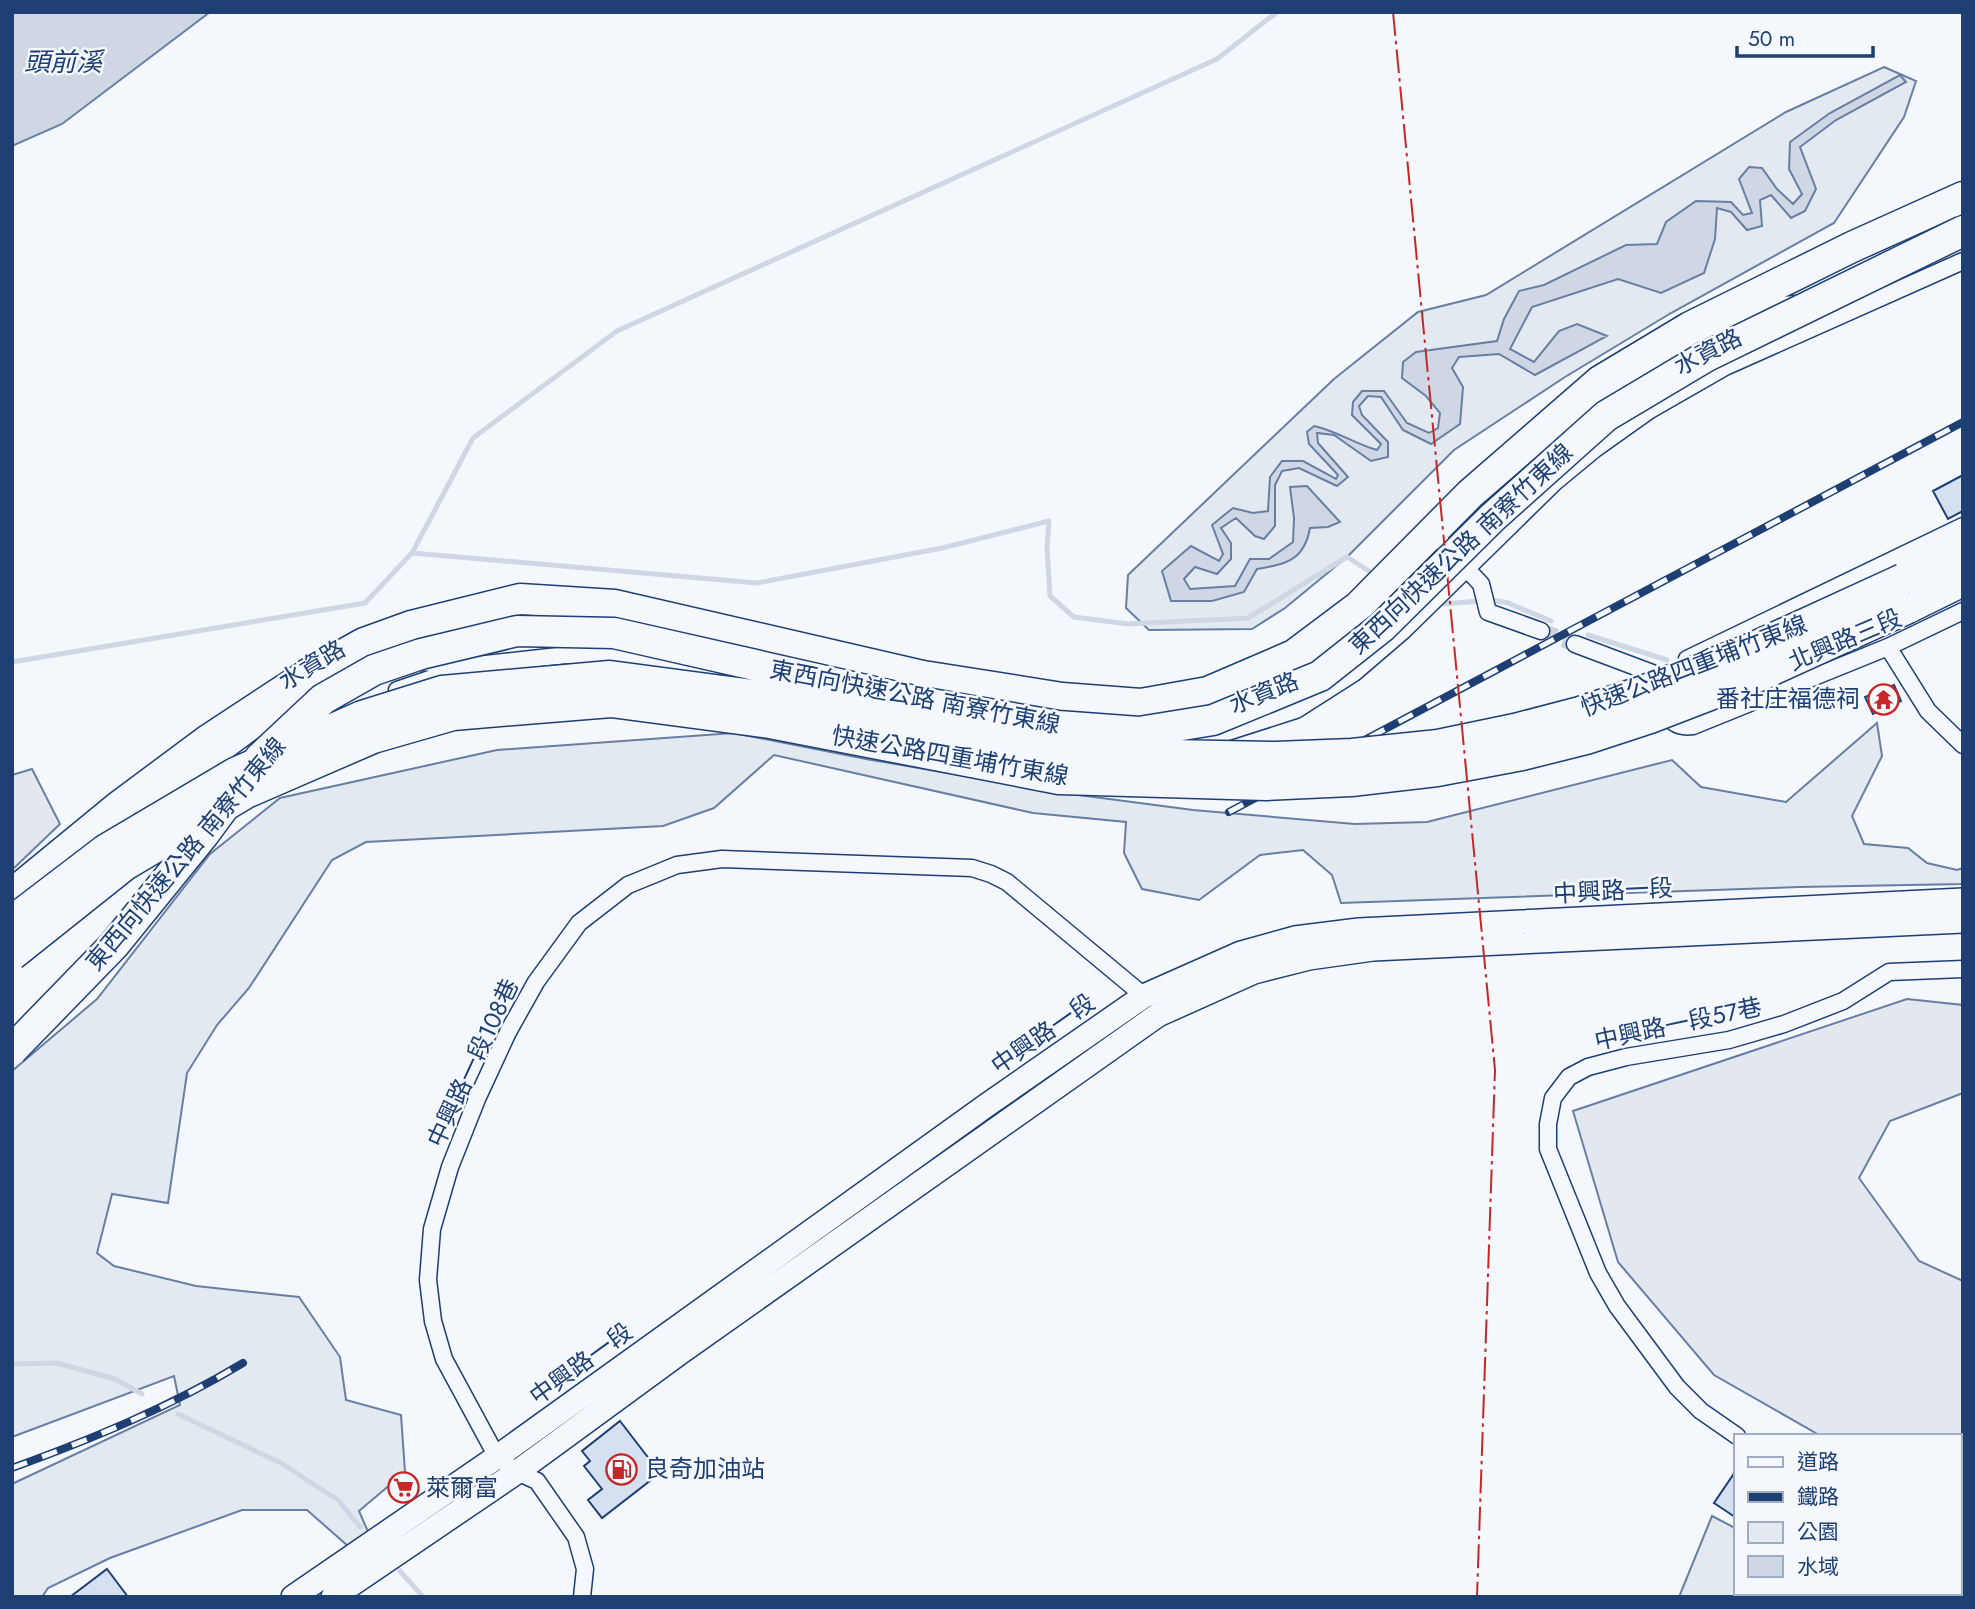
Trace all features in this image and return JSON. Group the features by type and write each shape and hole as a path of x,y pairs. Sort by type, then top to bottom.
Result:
{"highway":[{"name":"東西向快速公路 南寮竹東線","path":"12,894 118,807 208,740 307,675 364,643 411,626 520,599 615,605 923,676 1062,698 1141,704 1208,692 1294,655 1358,607 1469,494 1600,381 1690,327 1852,247 1963,197"},
{"name":"東西向快速公路 南寮竹東線","path":"12,1050 114,945 204,834 260,758 323,699 374,670 421,654 517,631 614,633 914,701 1058,726 1139,732 1213,720 1320,676 1382,627 1492,518 1606,416 1704,357 1963,231"},
{"name":"快速公路四重埔竹東線","path":"12,921 104,850 235,773 362,716 442,691 610,676 761,696 1066,753 1276,757 1352,754 1438,745 1515,729 1580,712 1640,692 1752,649 1963,550"},
{"name":"快速公路四重埔竹東線","path":"12,955 125,865 246,793 373,738 453,715 611,702 770,723 1059,779 1266,785 1351,781 1437,771 1522,755 1586,739 1650,718 1759,676 1963,581"}],"main road":[{"name":"中興路一段","path":"293,1597 497,1457 987,1105 1144,996 1241,953 1295,938 1359,930 1963,900"},
{"name":"中興路一段","path":"334,1597 517,1472 681,1352 1158,1015 1254,972 1309,958 1373,949 1963,921"}],"street":[{"name":"水資路","path":"705,671 914,713 1066,737 1156,743 1215,736 1296,710 1354,673 1403,631 1555,482 1595,449 1650,410 1725,367 1963,261"},
{"name":"水資路","path":"12,904 71,856 137,808 199,771 312,688 367,658 467,666 567,655 602,656 705,671 1069,708 1154,712 1208,705 1305,666 1369,616 1521,466 1601,399 1649,368 1768,306 1883,298"},
{"name":"北興路三段","path":"1963,526 1669,667 1660,676 1657,689 1671,721 1677,725 1693,726 1888,647 1963,611"},
{"path":"1441,542 1481,584 1488,612 1541,631"},
{"path":"1575,644 1660,676"},
{"path":"1888,647 1928,710 1963,745"},
{"name":"水資路","path":"199,771 324,722 379,696 467,666"},
{"name":"中興路一段108巷","path":"497,1457 444,1359 433,1321 428,1280 432,1229 450,1167 477,1099 508,1032 536,982 579,923 628,885 677,865 722,859 972,868 1007,882 1144,996"},
{"name":"中興路一段57巷","path":"1734,1434 1700,1411 1677,1387 1617,1306 1605,1284 1548,1149 1548,1124 1553,1098 1569,1077 1588,1067 1626,1057 1729,1040 1784,1024 1843,1001 1889,972 1963,969"},
{"path":"497,1457 517,1472 537,1481 576,1537 585,1569 582,1597"}],"green space":[{"path":"1884,67 1916,81 1904,117 1834,223 1671,313 1565,377 1454,450 1347,557 1285,608 1252,629 1149,630 1126,608 1128,575 1334,379 1418,312 1486,295 1786,112"},
{"path":"1877,723 1882,756 1852,816 1864,844 1908,848 1927,863 1957,870 1963,868 1963,884 1341,903 1332,875 1303,850 1260,855 1199,900 1142,889 1124,853 1126,822 1033,813 774,755 714,808 663,826 366,842 332,860 249,988 217,1025 187,1073 168,1203 112,1194 97,1253 114,1266 196,1286 299,1297 340,1357 346,1400 401,1415 405,1472 359,1511 369,1534 348,1546 307,1510 242,1510 110,1558 48,1588 42,1597 12,1597 12,1484 180,1405 174,1376 12,1437 12,1071 97,999 210,854 280,798 497,750 734,733 1071,794 1193,810 1355,824 1427,822 1672,760 1701,787 1786,802"},
{"path":"1712,1516 1734,1527 1734,1595 1869,1597 1679,1597"}],"shaded area":[{"path":"32,769 60,824 12,870 12,775"},
{"path":"1907,999 1963,1005 1963,1093 1890,1121 1859,1178 1919,1261 1963,1281 1961,1451 1961,1434 1817,1434 1714,1375 1618,1262 1573,1111"}],"water":[{"name":"頭前溪","path":"12,12 210,12 62,124 12,146"},
{"path":"1900,75 1906,82 1836,120 1800,147 1816,189 1805,211 1791,218 1771,195 1760,200 1762,226 1747,230 1731,212 1717,208 1715,239 1704,273 1661,293 1618,279 1532,307 1510,349 1534,362 1559,331 1577,324 1607,336 1535,375 1499,354 1459,357 1452,368 1463,387 1460,424 1431,444 1403,430 1381,397 1368,396 1359,406 1362,415 1388,442 1388,457 1371,461 1334,435 1317,433 1318,443 1348,477 1337,486 1299,468 1282,471 1275,485 1275,526 1264,539 1255,536 1236,518 1221,528 1231,543 1231,559 1217,574 1195,567 1184,579 1190,589 1235,586 1250,559 1269,559 1293,542 1294,518 1290,487 1307,486 1340,522 1328,527 1310,528 1298,554 1285,563 1257,569 1244,592 1212,601 1171,601 1162,571 1191,546 1219,561 1223,554 1212,525 1233,508 1253,513 1268,511 1270,477 1282,461 1303,461 1336,479 1338,475 1309,444 1307,432 1314,426 1377,450 1381,444 1352,415 1353,402 1362,391 1384,391 1407,423 1429,433 1438,428 1440,413 1426,396 1402,378 1403,362 1416,352 1497,341 1504,319 1519,291 1544,285 1626,245 1657,244 1666,222 1696,201 1731,202 1743,215 1752,213 1739,179 1749,167 1762,168 1777,189 1793,204 1802,194 1789,169 1790,142 1830,113"}],"building":[{"path":"1963,475 1963,511 1948,519 1933,491"},
{"name":"番社庄福德祠","path":"1894,685 1901,701 1873,714 1865,697"},
{"name":"良奇加油站","path":"620,1421 660,1473 602,1518 588,1500 602,1489 584,1466 590,1461 582,1451"},
{"path":"1734,1473 1734,1516 1714,1503"},
{"path":"107,1569 128,1597 70,1597"}],"waterway":[{"path":"12,662 365,603 412,553 473,438 617,331 1217,59 1277,12"},
{"path":"412,553 757,583 942,548 1049,521 1047,548 1050,596 1074,617 1128,624 1248,618 1347,557 1369,571"},
{"path":"1443,604 1492,600 1508,603 1551,621"},
{"path":"1588,635 1667,660"},
{"path":"12,1364 57,1363 115,1379 142,1394"},
{"path":"178,1414 281,1463 338,1500 360,1527"},
{"path":"400,1571 423,1597"}],"tunnel":[{"path":"1541,631 1575,644"}],"railway":[{"path":"1229,812 1963,422"},
{"path":"12,1468 130,1421 243,1363"}],"power":[{"path":"1393,12 1495,1070 1477,1597"}],"place":[{"name":"番社庄福德祠","path":"1883,699"},
{"name":"良奇加油站","path":"622,1469"},
{"name":"萊爾富","path":"403,1488"}]}
